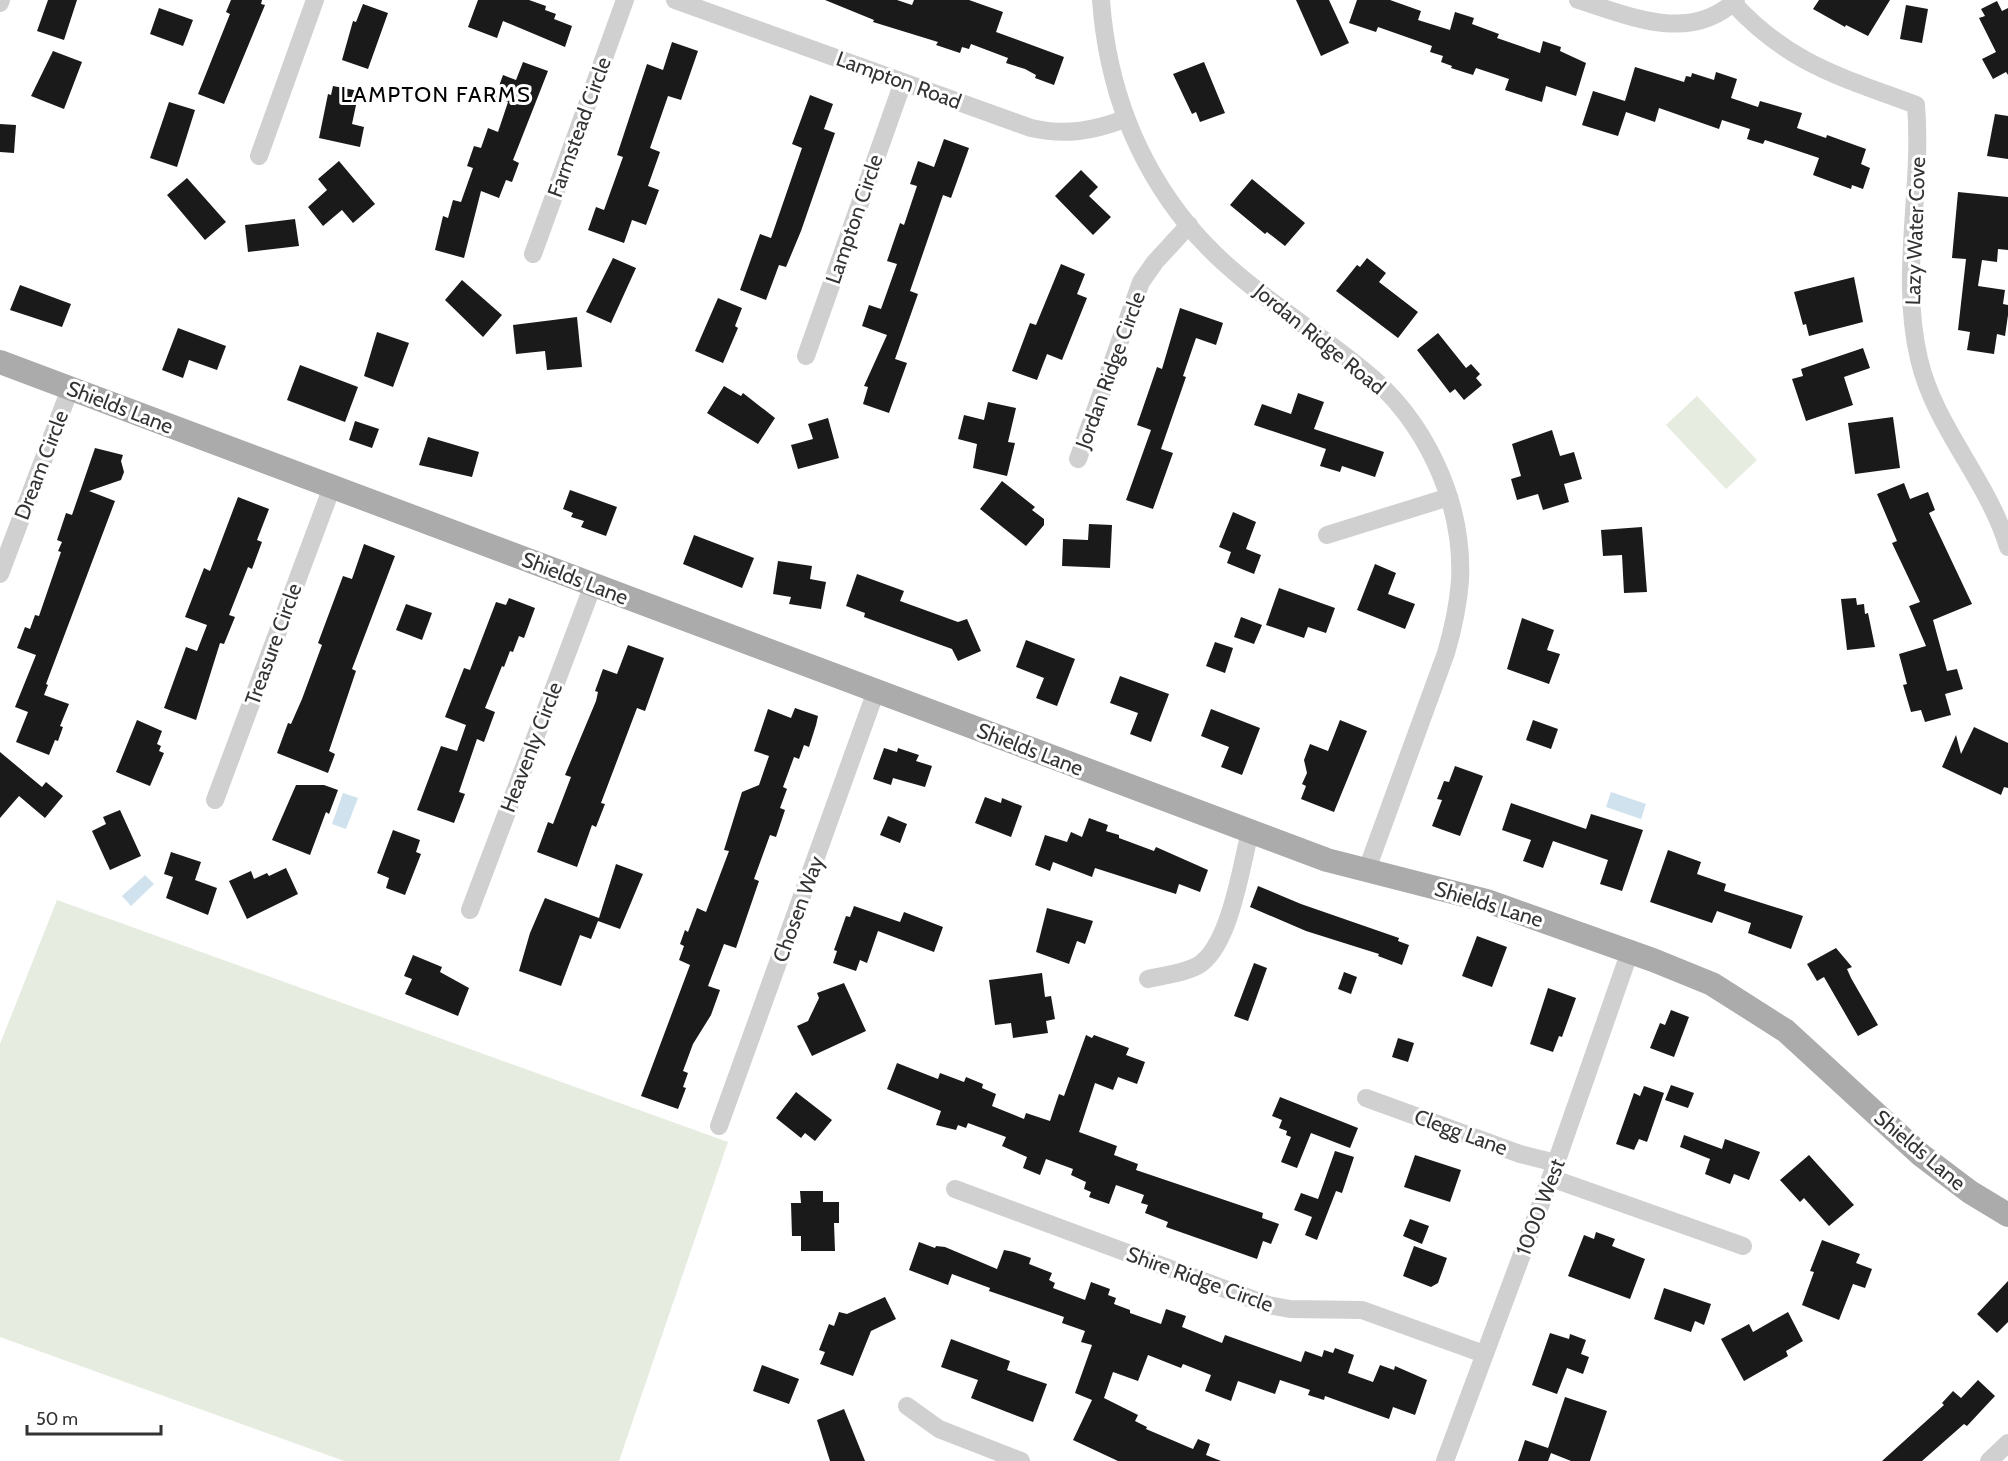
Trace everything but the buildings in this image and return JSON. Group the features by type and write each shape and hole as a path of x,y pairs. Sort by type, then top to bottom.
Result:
{"main road":[{"name":"Shields Lane","path":"0,363 1250,831 1366,872 1464,894 1630,951 1712,984 1770,1020 1810,1050 1921,1155 1970,1192 2008,1215"}],"street":[{"path":"259,156 315,0"},
{"name":"Farmstead Circle","path":"533,254 625,0"},
{"name":"Lampton Road","path":"675,0 1051,133 1073,134 1095,130 1125,119"},
{"name":"Jordan Ridge Road","path":"1101,0 1111,73 1125,119 1143,156 1189,225 1224,261 1365,371 1392,398 1416,428 1435,461 1449,496 1459,546 1460,581 1456,617 1446,653 1366,872"},
{"path":"1578,0 1659,24 1677,25 1716,15 1734,1"},
{"name":"Lazy Water Cove","path":"1734,1 1767,37 1814,67 1916,105 1919,143 1909,283 1919,360 1949,435 1988,497 2008,547"},
{"name":"Lampton Circle","path":"806,356 903,82"},
{"name":"Jordan Ridge Circle","path":"1078,459 1141,282 1155,262 1189,225"},
{"name":"Dream Circle","path":"0,574 70,388"},
{"name":"Treasure Circle","path":"215,800 332,487"},
{"path":"1327,535 1449,496"},
{"name":"Heavenly Circle","path":"470,910 593,585"},
{"name":"Chosen Way","path":"719,1126 876,691"},
{"path":"1148,979 1185,971 1199,965 1209,956 1228,915 1250,831"},
{"name":"1000 West","path":"1445,1461 1554,1171 1630,951"},
{"name":"Clegg Lane","path":"1366,1098 1520,1154 1554,1171 1743,1246"},
{"name":"Shire Ridge Circle","path":"955,1189 1268,1305 1290,1309 1362,1310 1484,1354"},
{"path":"907,1406 939,1429 1021,1461"},
{"path":"1989,1461 2008,1443"}],"shaded area":[{"path":"1697,396 1757,460 1726,489 1666,425"},
{"path":"57,900 728,1142 619,1461 344,1461 0,1337 0,1044"}],"water":[{"path":"1611,792 1646,804 1641,819 1606,807"},
{"path":"343,793 358,798 346,829 332,824"},
{"path":"145,875 154,884 131,906 122,896"}],"district":[{"name":"LAMPTON FARMS","path":"436,94"}]}
